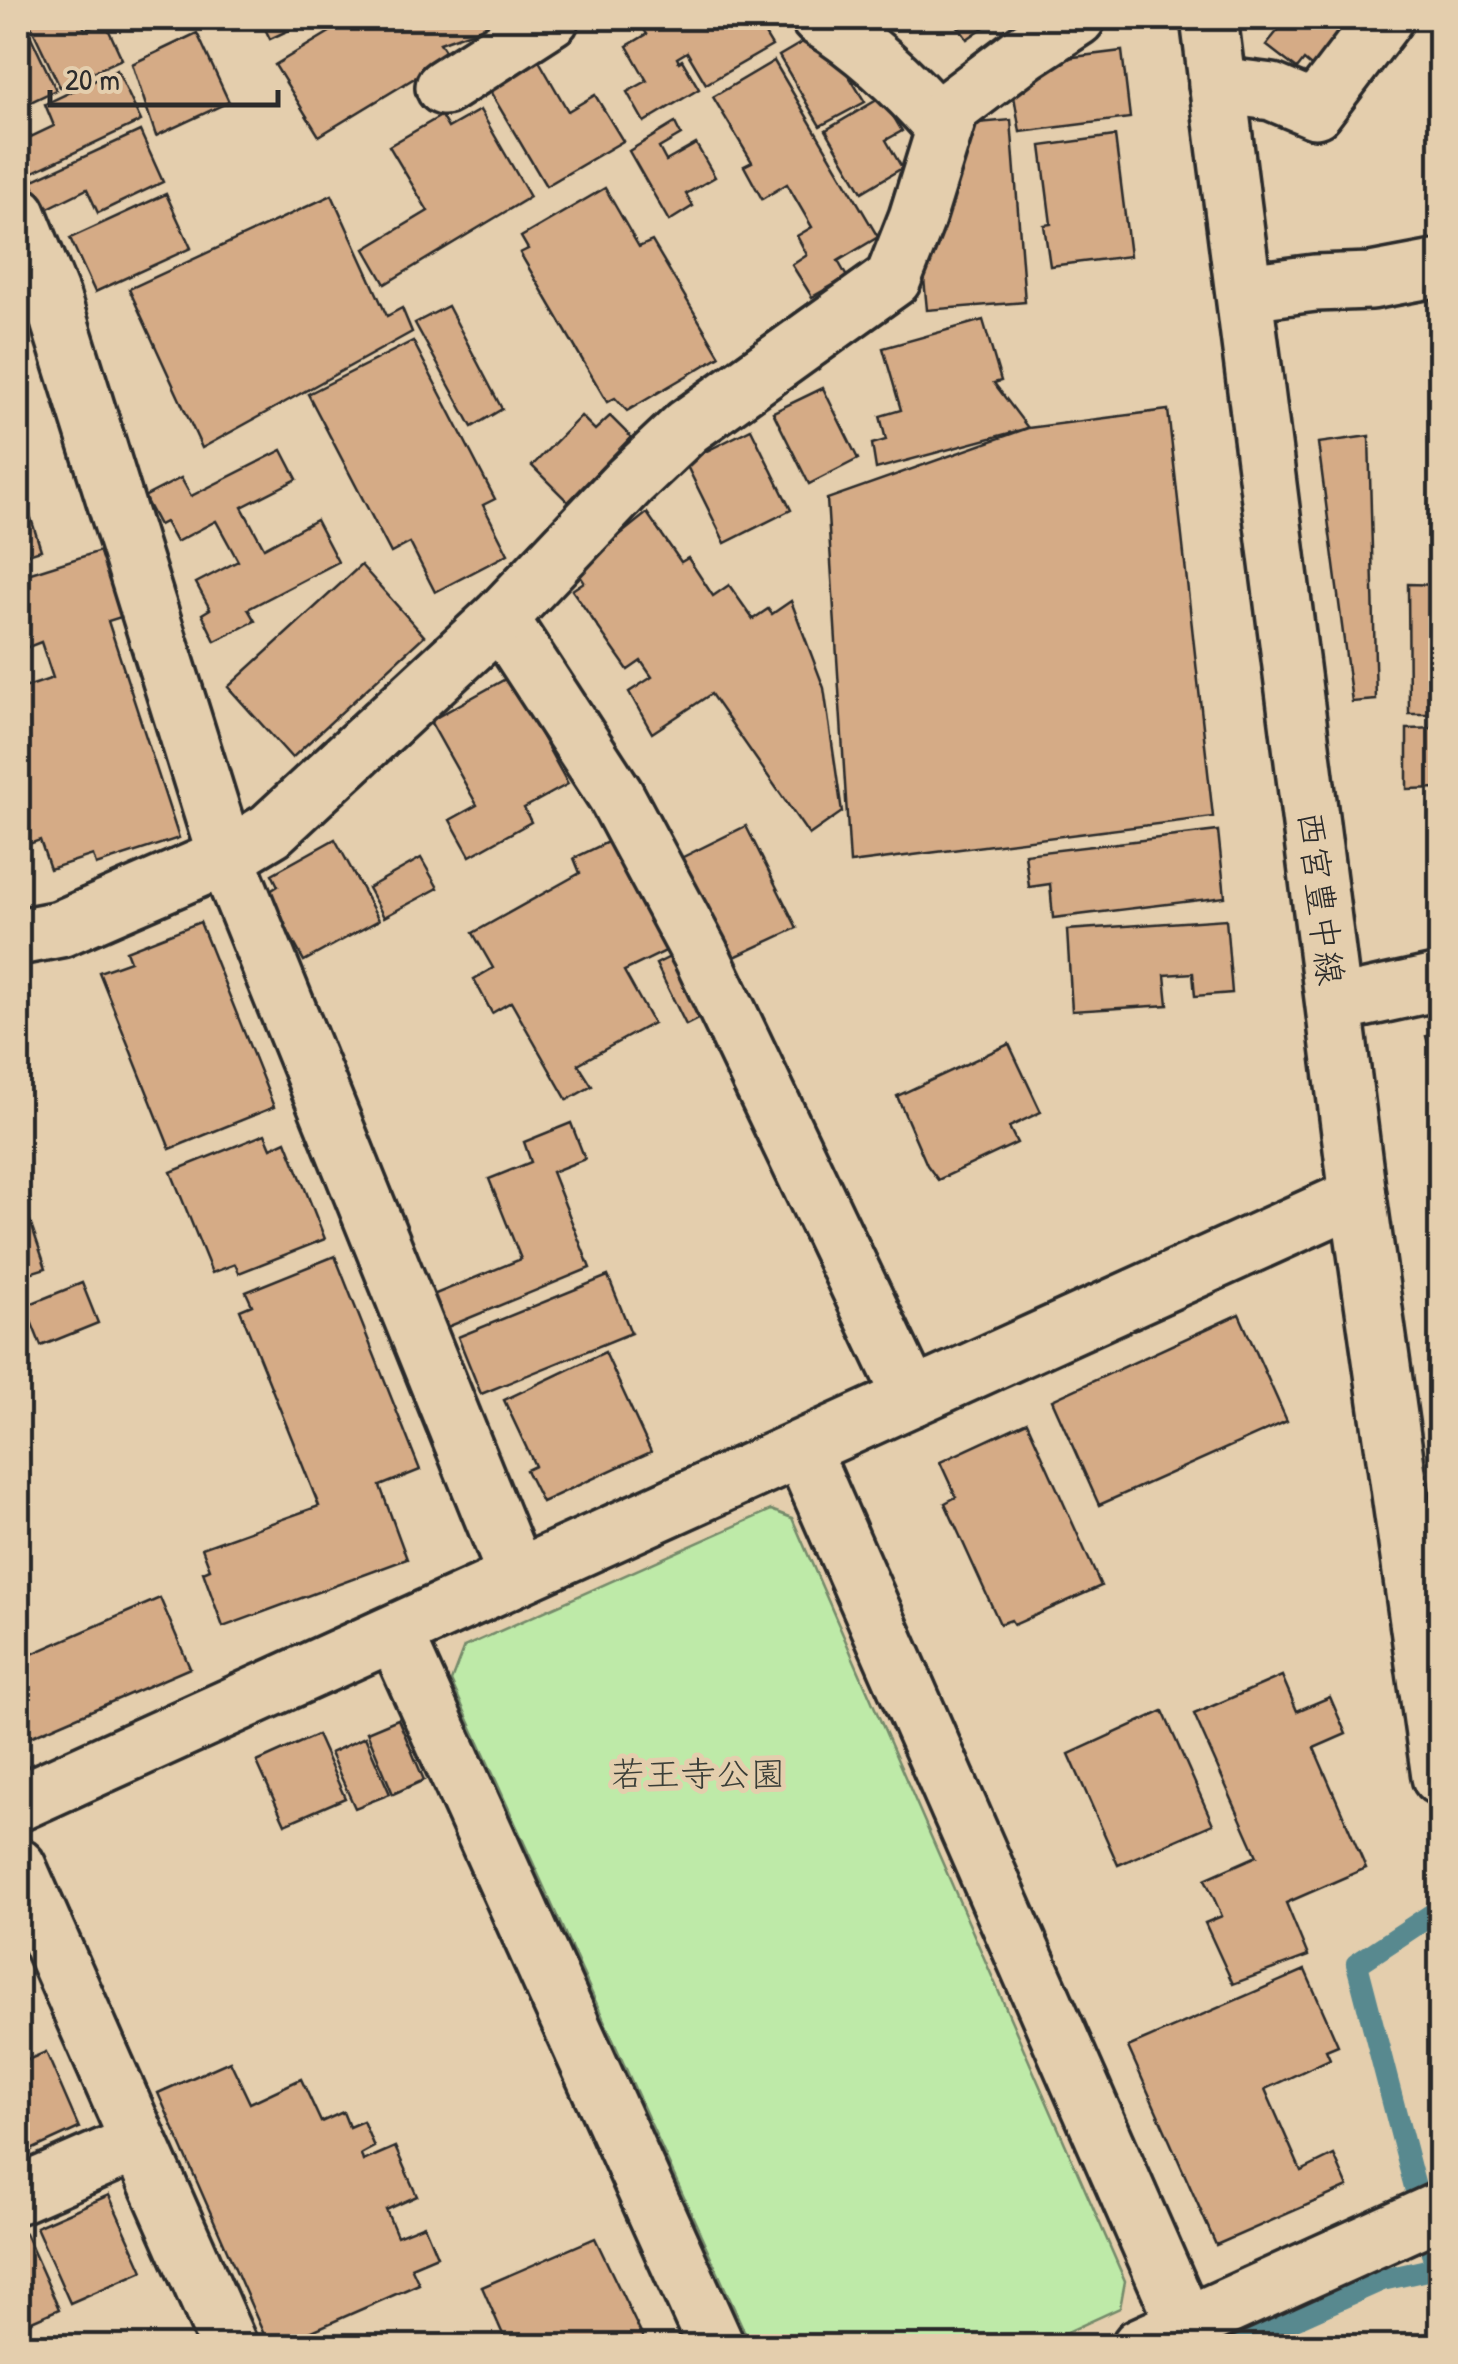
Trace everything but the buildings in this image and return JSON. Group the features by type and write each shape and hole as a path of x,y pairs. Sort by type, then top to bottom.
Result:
{"street":[{"path":"444,86 552,18"},
{"path":"819,18 845,34 892,74 944,128"},
{"path":"18,937 60,929 226,858 271,830 500,618 687,427 893,279 951,108 1024,52 1077,18"},
{"name":"西宮豊中線","path":"1209,18 1358,1196 1425,1557 1440,1777"},
{"path":"1217,84 1272,92 1315,110 1385,18"},
{"path":"18,214 52,298 226,858 516,1575"},
{"path":"1245,292 1372,280 1440,268"},
{"path":"500,618 616,796 701,955 912,1398"},
{"path":"1334,1005 1440,982"},
{"path":"18,1803 1358,1196"},
{"path":"802,1450 1163,2336 1440,2210"},
{"path":"395,1634 716,2346"},
{"path":"18,1867 229,2346"},
{"path":"18,2194 138,2142"}],"green space":[{"name":"若王寺公園","path":"771,1510 792,1518 1125,2281 1120,2308 1037,2346 751,2346 451,1681 464,1647"}],"waterway":[{"path":"1234,2346 1382,2280 1436,2268 1357,1964 1440,1909"}]}
